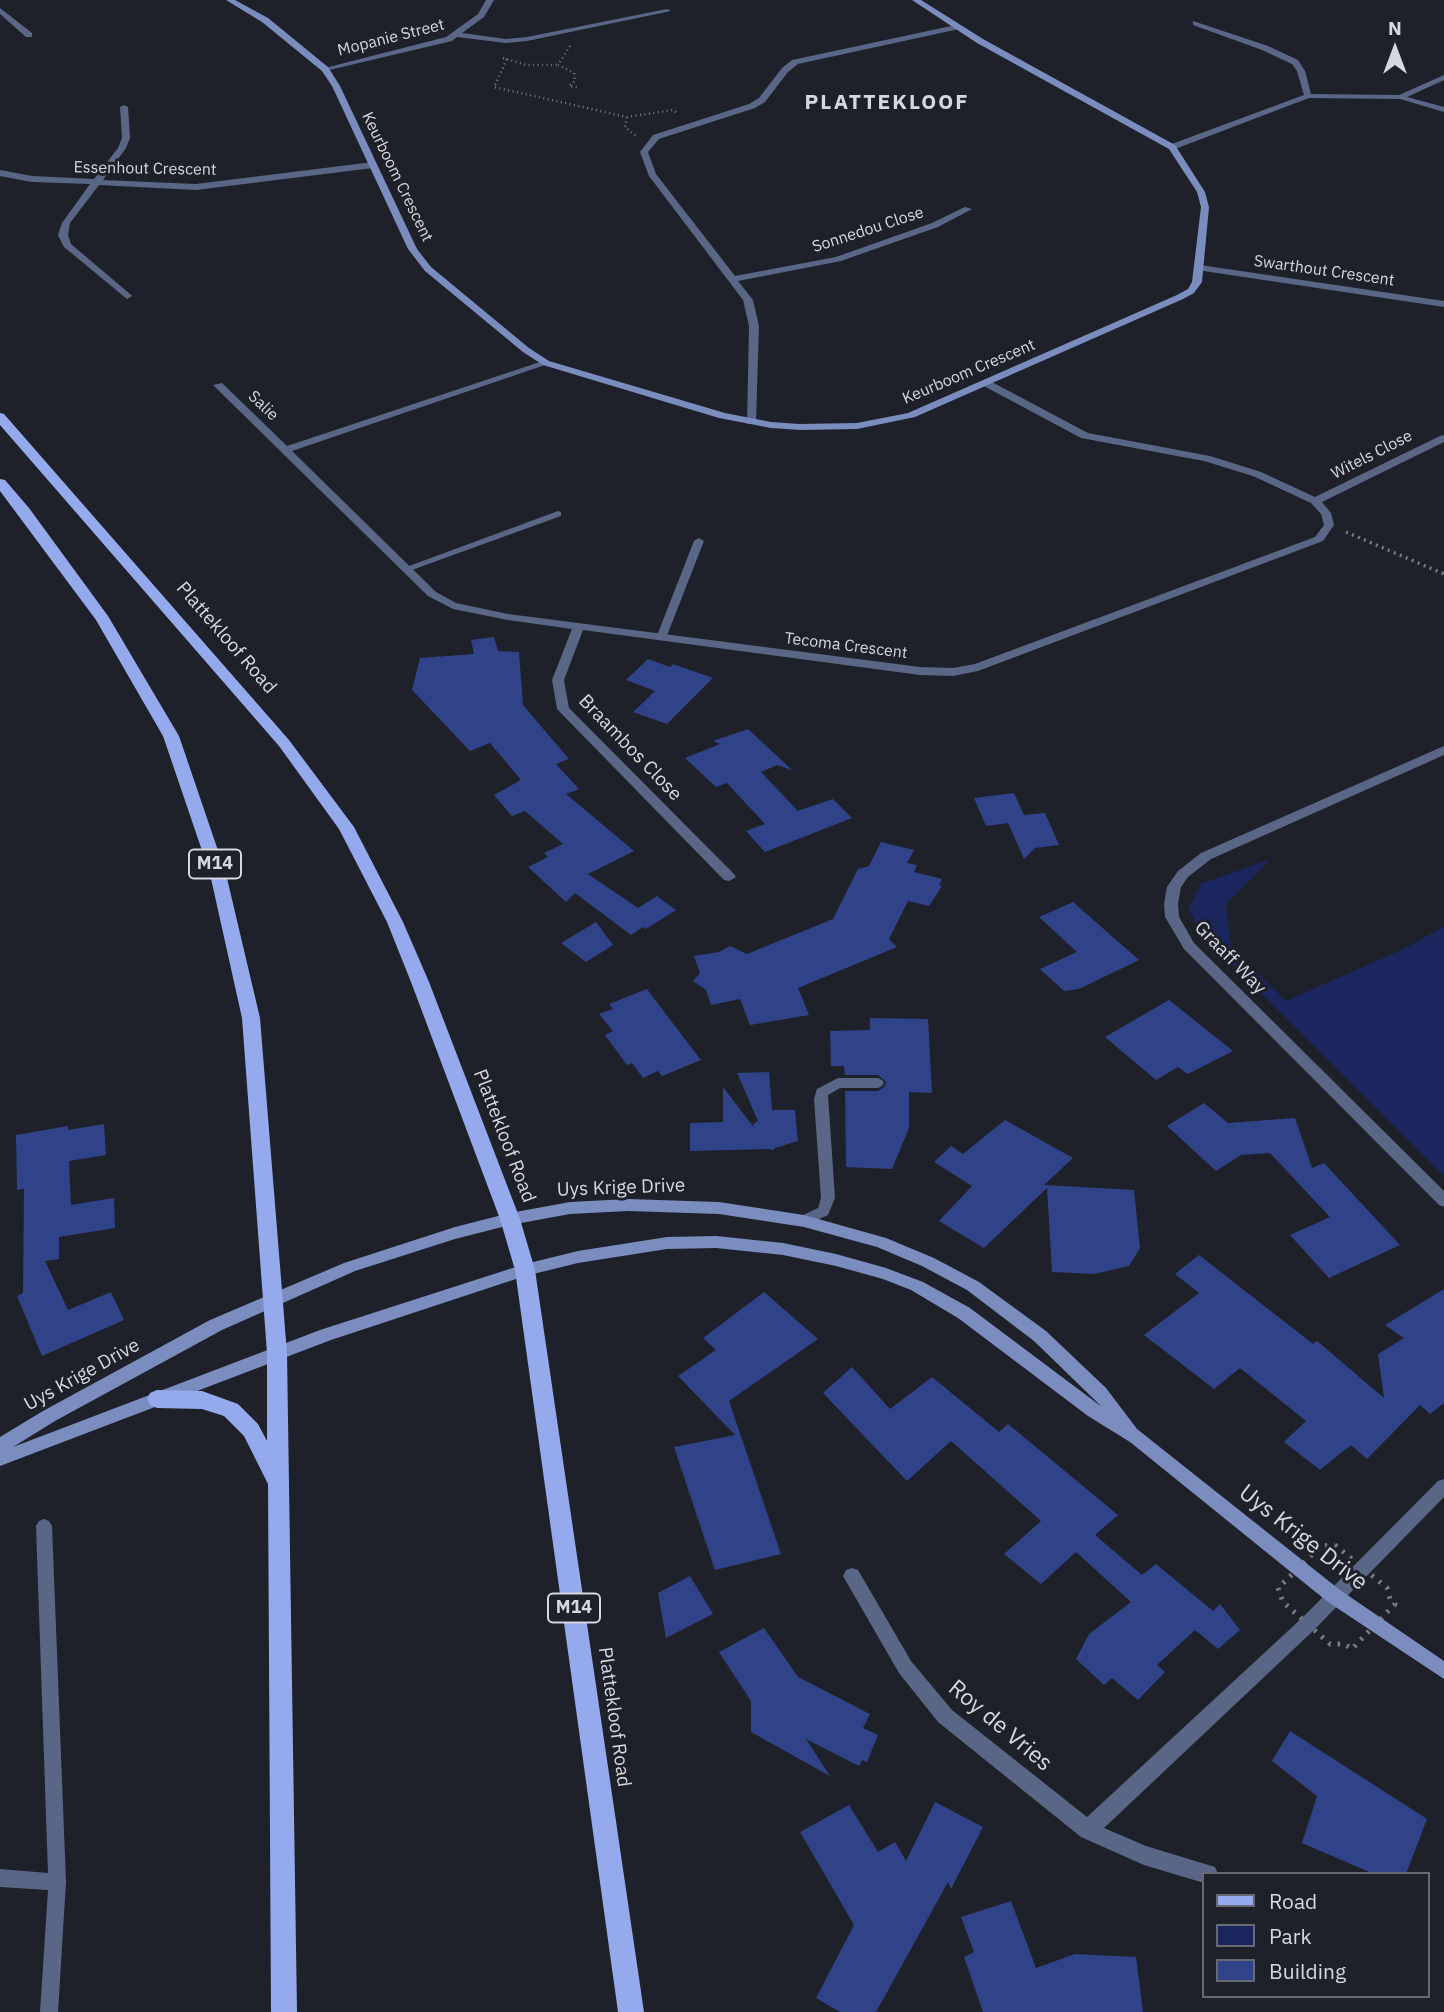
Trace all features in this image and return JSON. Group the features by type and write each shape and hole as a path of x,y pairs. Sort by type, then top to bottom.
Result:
{"main road":[{"name":"Plattekloof Road","path":"0,416 284,743 346,827 395,922 510,1219 525,1270 631,2012"},
{"name":"M14","path":"0,483 24,511 103,619 171,736 218,874 251,1018 277,1353 284,2012"},
{"path":"157,1399 202,1400 231,1410 251,1430 277,1480"}],"street":[{"name":"Keurboom Crescent","path":"230,0 265,20 325,69 336,86 413,249 428,269 526,350 546,363 751,422 800,427 882,423 911,415 1180,298 1191,291 1197,282 1205,207 1201,192 1171,146 956,27 916,0"},
{"name":"Mopanie Street","path":"325,69 438,44 458,35 481,15 490,0"},
{"path":"0,10 29,35"},
{"path":"458,35 506,41 667,11"},
{"path":"1196,23 1295,62 1301,71 1308,96"},
{"path":"751,422 753,319 748,300 735,279 652,174 644,152 656,137 752,106 762,100 785,70 795,62 956,27"},
{"path":"1400,97 1444,77"},
{"path":"1171,146 1308,96 1400,97 1444,110"},
{"path":"124,107 126,138 97,183 66,223 63,234 67,245 127,296"},
{"name":"Essenhout Crescent","path":"0,173 32,179 196,187 373,165"},
{"name":"Sonnedou Close","path":"735,279 838,259 935,225 968,209"},
{"name":"Swarthout Crescent","path":"1200,268 1444,304"},
{"path":"286,450 546,363"},
{"path":"986,383 1085,436 1231,465 1315,501 1326,513 1329,525"},
{"name":"Salie","path":"218,385 286,450"},
{"name":"Witels Close","path":"1315,501 1444,438"},
{"name":"Tecoma Crescent","path":"286,450 432,594 453,606 579,627 920,671 953,672 978,667 1319,539 1329,525"},
{"name":"Braambos Close","path":"579,627 558,680 564,709 729,877"},
{"name":"Graaff Way","path":"1444,750 1206,856 1183,874 1174,887 1171,917 1188,946 1444,1201"},
{"name":"Uys Krige Drive","path":"0,1446 216,1325 272,1299 376,1258 510,1219 570,1208 664,1205 719,1208 804,1221 881,1242 973,1286 1016,1317 1067,1360 1100,1393 1136,1437"},
{"name":"Uys Krige Drive","path":"0,1459 277,1353 425,1301 525,1270 612,1250 693,1242 783,1249 862,1266 918,1286 964,1313 1094,1411 1136,1437 1335,1596 1444,1671"},
{"path":"1088,1830 1335,1596 1444,1486"},
{"name":"Roy de Vries","path":"852,1576 905,1667 937,1707 1088,1830 1144,1855 1202,1872"}],"lane":[{"path":"407,569 558,514"},
{"path":"661,638 699,541"},
{"path":"804,1221 823,1211 828,1198 820,1099 822,1092 838,1083 878,1083"},
{"path":"44,1525 57,1882 49,2012"},
{"path":"0,1878 57,1882"}],"path":[{"path":"558,65 570,48 563,32"},
{"path":"495,55 526,65 558,65 574,73 575,81 569,86 580,88"},
{"path":"507,59 494,88 626,117 673,110 696,123"},
{"path":"1329,525 1444,574"}],"green space":[{"path":"1271,859 1226,904 1231,947 1286,1001 1401,950 1444,927 1444,1176 1199,931 1189,909 1200,884"}],"building":[{"path":"494,637 498,651 519,652 523,705 569,759 556,764 579,789 566,794 634,851 588,874 638,908 657,896 676,910 646,929 643,927 631,935 575,893 566,902 528,867 548,857 544,853 563,844 525,811 512,816 494,795 521,780 490,743 470,751 412,690 420,658 474,654 471,640"},
{"path":"648,659 670,667 673,664 713,678 667,724 633,712 655,691 626,680"},
{"path":"748,729 792,770 777,765 761,772 798,811 833,799 852,818 765,852 746,831 765,824 727,783 716,787 685,758 720,744 713,741"},
{"path":"1014,793 1024,815 1045,813 1059,845 1035,848 1024,859 1008,823 986,826 974,798"},
{"path":"881,842 914,850 907,863 917,865 914,872 942,879 939,885 942,886 929,906 908,901 889,939 897,947 798,988 809,1015 750,1025 740,999 711,1005 706,990 693,981 700,973 694,956 719,952 730,946 747,954 833,919 858,869 869,866"},
{"path":"1073,902 1139,960 1079,989 1064,991 1040,969 1077,952 1039,917"},
{"path":"596,922 613,945 586,962 561,943"},
{"path":"647,989 701,1060 662,1076 658,1071 643,1078 632,1063 627,1065 605,1035 613,1031 599,1014 613,1009 609,1004"},
{"path":"1169,1000 1233,1051 1188,1074 1178,1067 1156,1080 1105,1037"},
{"path":"870,1018 928,1019 932,1093 909,1092 909,1128 892,1169 846,1167 845,1091 878,1091 886,1082 878,1075 845,1075 844,1066 831,1066 830,1031 870,1030"},
{"path":"769,1072 772,1110 795,1110 798,1141 772,1151 690,1151 690,1123 723,1122 723,1087 755,1129 753,1124 758,1121 737,1073"},
{"path":"1204,1103 1228,1123 1295,1118 1312,1168 1324,1163 1400,1245 1329,1278 1290,1235 1330,1217 1270,1153 1241,1155 1216,1171 1167,1126"},
{"path":"1005,1120 1073,1158 1044,1185 1134,1190 1140,1248 1129,1266 1094,1274 1052,1272 1047,1188 984,1248 939,1221 972,1186 934,1162 951,1146 963,1154"},
{"path":"104,1124 106,1155 69,1161 71,1205 114,1198 115,1228 59,1237 59,1259 45,1261 68,1310 111,1292 124,1320 42,1356 17,1296 23,1293 24,1189 17,1190 16,1135 68,1126 68,1130"},
{"path":"1199,1255 1313,1344 1317,1341 1384,1398 1378,1354 1404,1338 1385,1325 1444,1289 1444,1403 1430,1414 1420,1405 1367,1459 1351,1445 1320,1470 1284,1442 1306,1421 1240,1368 1214,1389 1144,1335 1199,1293 1175,1274"},
{"path":"764,1292 818,1339 729,1401 781,1554 715,1570 674,1447 735,1435 678,1376 716,1350 703,1338"},
{"path":"852,1367 890,1409 932,1377 999,1432 1008,1424 1118,1515 1095,1535 1142,1575 1156,1564 1213,1611 1220,1604 1240,1630 1218,1649 1195,1630 1157,1665 1165,1672 1138,1700 1112,1678 1104,1685 1076,1659 1089,1634 1131,1602 1076,1552 1041,1584 1004,1554 1041,1521 951,1441 907,1481 823,1393"},
{"path":"690,1576 713,1614 666,1638 658,1593"},
{"path":"764,1628 798,1677 870,1714 863,1728 878,1735 867,1762 862,1760 859,1766 806,1739 830,1776 751,1732 751,1701 719,1652"},
{"path":"1290,1731 1427,1819 1407,1872 1369,1872 1302,1843 1317,1796 1272,1761"},
{"path":"935,1802 983,1827 951,1889 948,1882 876,2012 840,2012 816,1998 854,1925 800,1832 849,1805 878,1852 895,1842 906,1861"},
{"path":"1011,1901 1036,1968 1075,1954 1136,1957 1143,2012 983,2012 964,1957 974,1952 961,1917"}],"district":[{"name":"PLATTEKLOOF","path":"887,103"}]}
